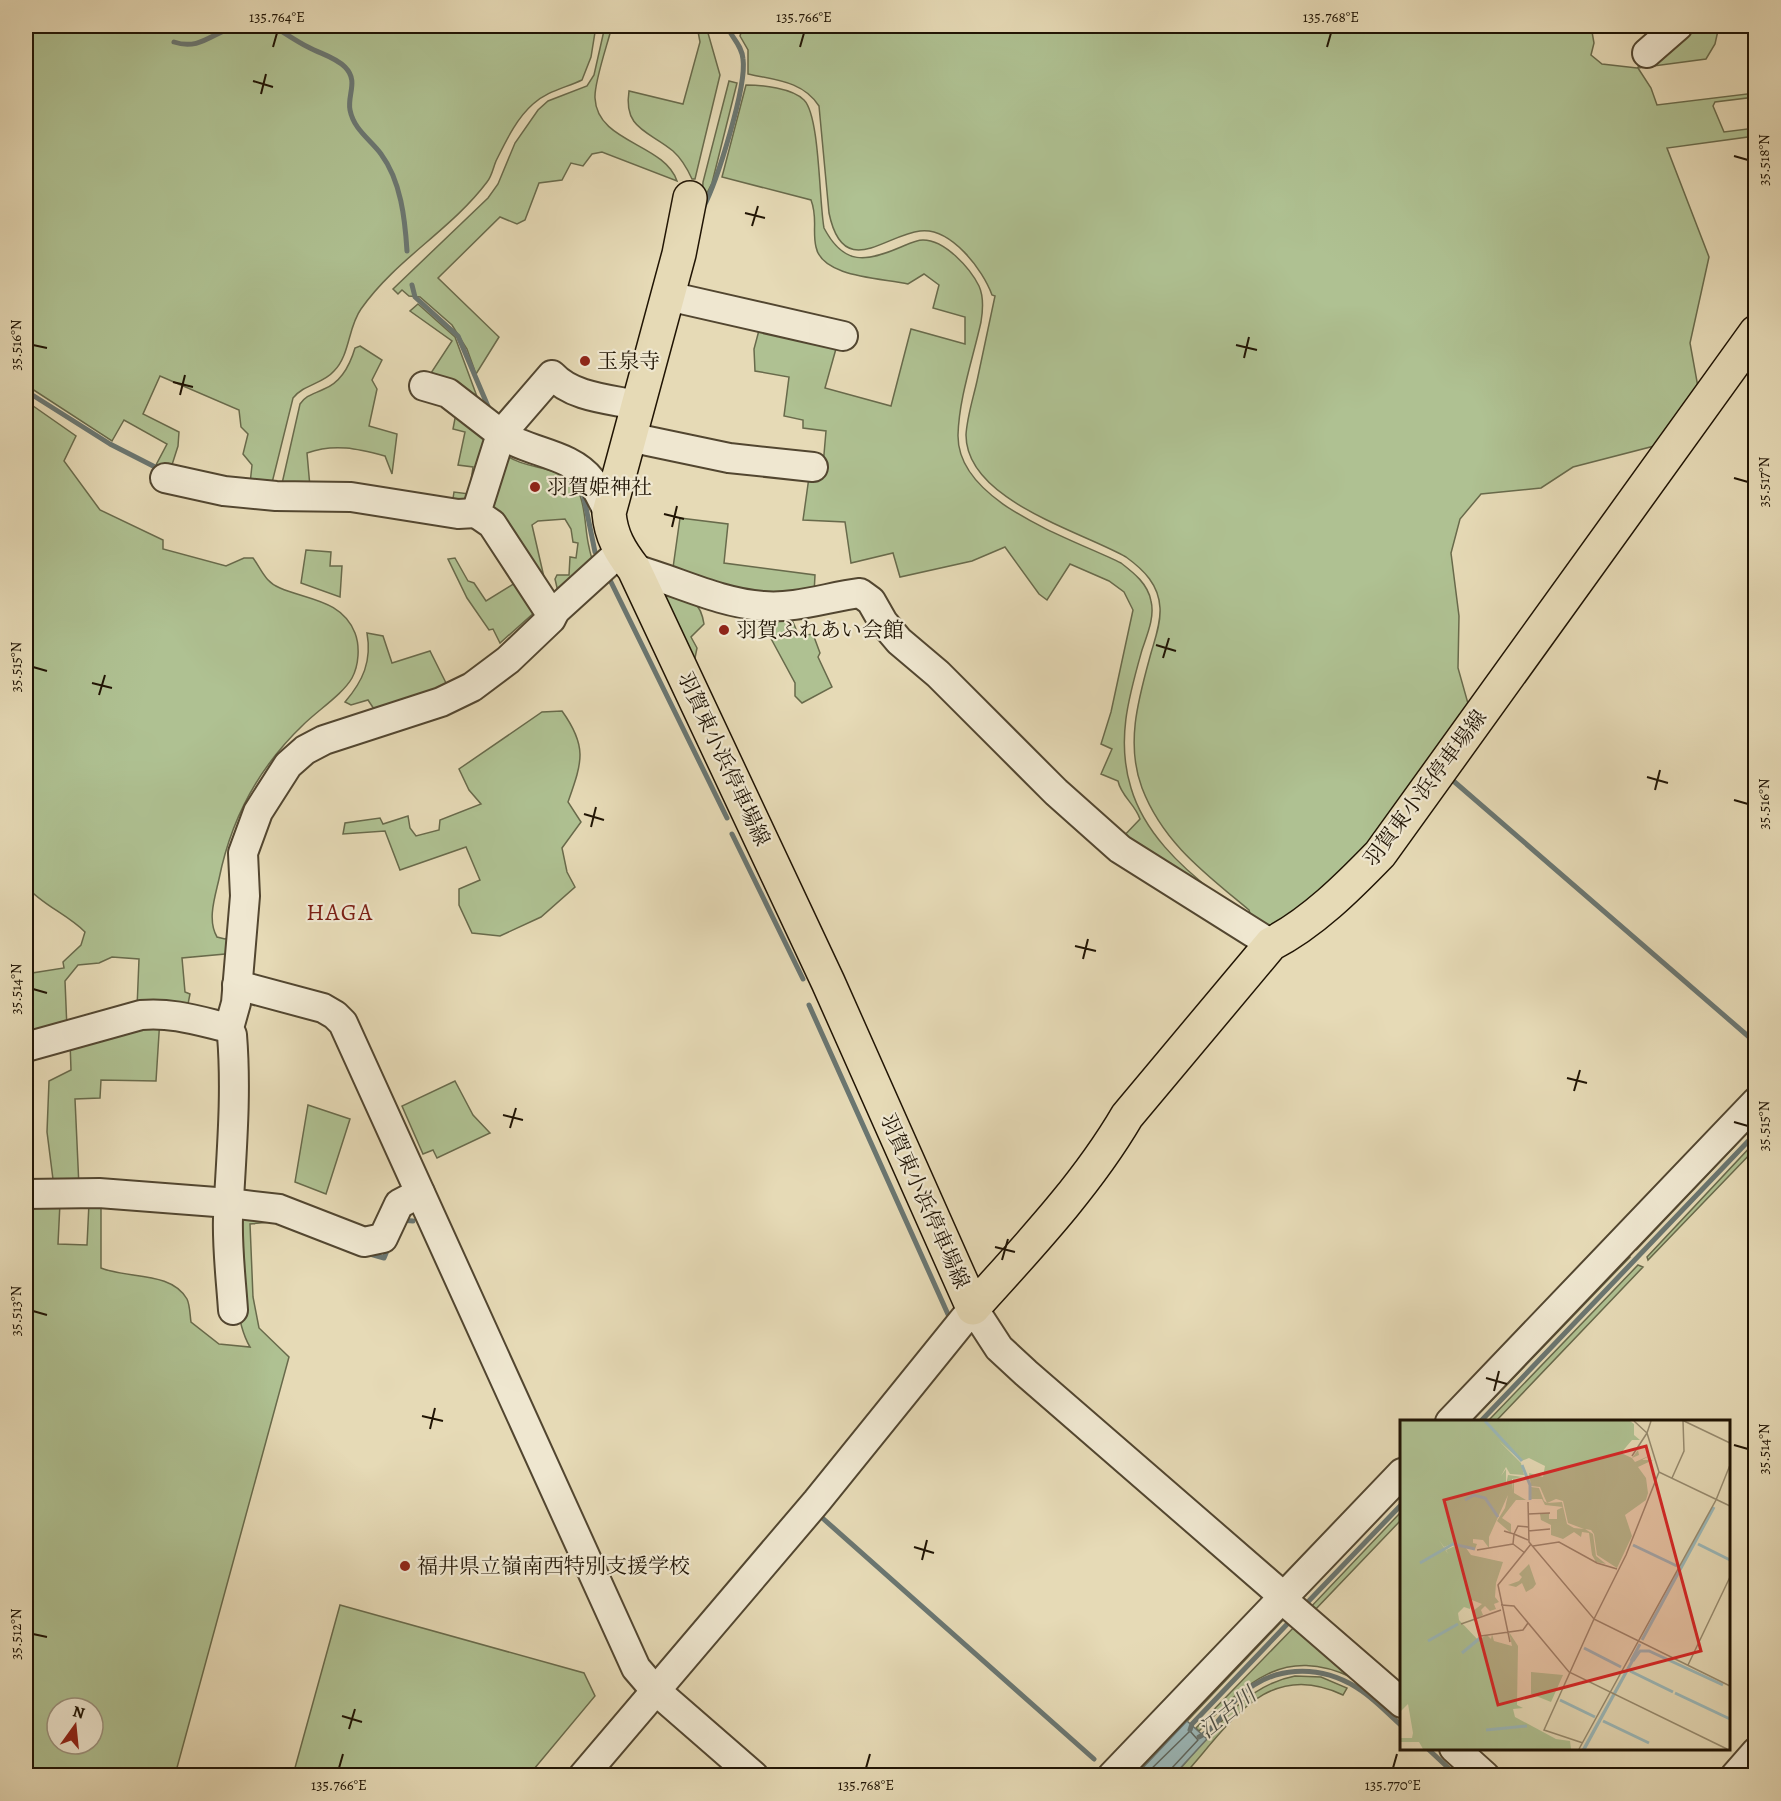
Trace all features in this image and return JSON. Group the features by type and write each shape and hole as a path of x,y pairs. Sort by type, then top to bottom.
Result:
{"main road":[{"name":"羽賀東小浜停車場線","path":"690,198 679,254 609,513 610,531 628,560 828,982 973,1308 1029,1245 1111,1143 1127,1116 1271,944 1293,933 1358,877 1380,854 1755,332"}],"street":[{"path":"1647,53 1678,26"},
{"path":"668,296 712,304 843,336"},
{"path":"476,513 496,443 501,434 552,375 564,387 574,391 637,405"},
{"path":"424,386 448,393 517,445 566,460 591,480 609,513"},
{"path":"629,437 729,458 813,467"},
{"path":"165,478 224,491 276,496 351,497 458,514 476,513 492,524 551,609 551,619 508,660 472,687 432,706 324,740 305,750 288,765 258,812 243,853 245,896 237,985 229,1028 232,1035 235,1093 229,1203 233,1310"},
{"path":"492,652 504,646 551,609 628,560 698,591 762,606 779,606 860,593 872,601 882,622 899,641 938,674 1056,792 1120,849 1271,944"},
{"path":"237,985 309,1003 335,1015 343,1023 636,1668 654,1689 753,1776"},
{"path":"26,1047 141,1015 158,1013 176,1014 229,1028"},
{"path":"1452,1420 1755,1102"},
{"path":"26,1194 99,1193 279,1209 364,1242 383,1238 399,1204 416,1183"},
{"path":"583,1776 654,1689 817,1501 973,1308 999,1348 1026,1373 1400,1702"},
{"path":"1112,1776 1292,1607 1400,1474"},
{"path":"1455,1750 1485,1776"},
{"path":"1735,1776 1755,1752"}],"green space":[{"path":"26,26 596,26 591,57 582,80 544,96 527,110 516,123 496,161 489,180 457,215 390,275 361,309 343,357 334,371 297,393 293,398 271,487 250,484 252,465 243,454 248,434 241,427 239,410 160,376 143,414 179,432 178,446 171,468 165,470 156,465 167,444 124,420 112,441 26,385"},
{"path":"605,26 612,26 595,91 599,113 607,125 618,134 659,158 670,168 677,181 602,152 592,154 583,166 571,163 562,180 539,183 525,220 517,224 500,217 438,278 499,337 476,374 467,349 452,325 420,297 409,296 402,290 398,294 393,289 488,198 498,184 515,143 538,110 548,101 587,86 594,75"},
{"path":"697,26 706,26 720,75 695,179 692,179 676,154 634,121 628,104 629,91 683,104 700,42"},
{"path":"743,26 859,26 871,31 875,26 1591,26 1594,43 1591,55 1602,64 1637,68 1684,26 1719,26 1715,44 1706,59 1638,68 1651,88 1657,105 1755,93 1755,97 1715,102 1713,106 1724,132 1755,128 1755,136 1667,148 1709,257 1690,343 1698,387 1658,445 1573,467 1541,488 1481,494 1460,519 1451,553 1459,616 1458,668 1469,707 1376,849 1276,933 1253,925 1249,910 1187,856 1162,825 1142,788 1137,771 1134,737 1138,703 1160,619 1159,600 1154,585 1139,567 1126,557 1029,511 1004,495 985,478 971,458 966,435 995,296 992,295 981,274 964,252 943,236 932,232 920,231 907,234 867,249 855,250 844,245 835,233 829,213 819,106 797,86 748,74 748,50 740,36"},
{"path":"729,81 737,83 712,183 702,203 703,182"},
{"path":"746,85 785,90 804,100 809,109 816,141 824,228 840,249 848,255 867,258 909,243 931,241 956,256 975,279 981,290 983,308 959,421 958,435 963,459 976,480 996,499 1047,529 1121,563 1147,589 1152,607 1150,626 1133,684 1124,735 1131,788 1145,819 1165,847 1176,860 1215,893 1120,840 1140,819 1118,781 1101,774 1112,749 1101,744 1111,712 1133,610 1124,592 1109,581 1070,564 1047,600 1039,594 1005,547 972,561 900,577 893,553 851,563 845,522 803,520 810,470 823,466 826,431 803,428 803,420 784,416 789,377 755,371 754,349 762,319 839,338 825,388 891,406 911,329 965,344 965,317 933,308 939,285 924,274 908,284 855,275 830,265 821,257 816,247 811,200 722,177"},
{"path":"418,304 455,337 479,402 431,373 452,341 410,311"},
{"path":"360,346 382,360 372,380 377,389 369,426 397,434 392,474 385,456 356,449 327,448 307,453 310,487 281,488 300,404 308,397 336,382 348,367 355,348"},
{"path":"26,401 76,436 64,461 100,510 163,540 163,549 226,566 244,558 253,558 267,579 275,585 333,607 342,614 355,633 358,650 356,667 348,684 287,742 260,777 239,815 224,857 212,916 217,937 225,939 237,934 236,953 182,958 185,992 190,994 187,1009 137,1008 139,959 112,957 99,963 78,965 65,981 67,1029 26,1039 26,974 64,968 63,962 81,945 85,932 39,899 26,886"},
{"path":"457,408 490,434 472,500 452,505 454,492 469,494 473,467 458,465 465,432 453,429"},
{"path":"504,454 516,461 555,472 574,485 579,494 594,565 559,596 555,579 557,575 569,575 570,557 576,558 578,543 573,542 571,529 565,519 538,521 532,525 549,599 489,512"},
{"path":"680,518 728,524 724,563 815,575 814,594 779,600 672,575"},
{"path":"306,550 331,552 330,566 342,566 340,597 301,583"},
{"path":"455,558 468,581 474,583 486,601 523,578 536,611 500,643 493,629 489,630 467,598 448,559"},
{"path":"663,588 690,599 702,615 704,624 691,637 697,648 694,663 661,594"},
{"path":"789,613 799,636 813,634 820,653 818,657 832,687 802,703 795,696 795,683 768,633 775,615"},
{"path":"367,633 383,636 392,663 430,651 450,691 380,718 368,700 351,705 345,702 365,670 368,653"},
{"path":"562,711 576,735 580,755 577,776 568,802 581,822 562,848 567,872 575,887 541,917 500,936 472,933 459,905 459,889 480,880 466,847 400,870 385,831 343,834 345,823 380,818 383,824 408,816 410,828 416,836 439,830 440,820 481,804 469,790 459,769 542,712"},
{"path":"160,1018 156,1081 101,1080 100,1098 75,1099 79,1187 54,1187 47,1132 49,1081 71,1070 70,1041"},
{"path":"455,1081 473,1115 490,1133 437,1158 433,1150 423,1154 402,1106"},
{"path":"308,1105 350,1119 326,1194 295,1182"},
{"path":"1755,1120 1755,1125 1637,1249 1637,1245"},
{"path":"1755,1142 1755,1149 1648,1260 1647,1257"},
{"path":"60,1203 58,1244 87,1245 89,1203 101,1203 101,1268 171,1284 187,1299 191,1322 219,1344 250,1347 239,1317 234,1211 294,1227 271,1222 250,1224 253,1297 259,1328 289,1357 175,1775 26,1775 26,1204"},
{"path":"1629,1255 1630,1257 1473,1420 1470,1420"},
{"path":"1638,1265 1643,1267 1497,1420 1489,1420"},
{"path":"1400,1513 1400,1521 1311,1614 1308,1610"},
{"path":"340,1605 584,1673 595,1696 529,1775 293,1775"},
{"path":"1280,1618 1285,1618 1136,1775 1129,1776"},
{"path":"1298,1623 1353,1678 1328,1669 1306,1666 1286,1668 1267,1674 1233,1698 1199,1731 1196,1728"},
{"path":"1295,1676 1321,1677 1347,1688 1343,1695 1316,1686 1293,1685 1271,1691 1252,1702 1234,1718 1184,1775 1174,1776 1213,1730 1242,1702 1258,1690"}],"water":[{"path":"1187,1721 1207,1739 1174,1775 1136,1775"}],"waterway":[{"path":"174,42 183,44 199,42 237,26"},
{"path":"273,26 337,61 349,72 352,83 349,104 352,117 359,129 381,154 393,176 403,213 407,251"},
{"path":"703,208 716,178 730,134 743,72 741,49 727,26"},
{"path":"412,285 415,297 458,336 490,411"},
{"path":"26,391 110,444 161,470"},
{"path":"583,493 595,552"},
{"path":"609,578 727,818"},
{"path":"1450,778 1756,1043"},
{"path":"732,834 803,979"},
{"path":"809,1005 951,1321"},
{"path":"1482,1420 1756,1133"},
{"path":"401,1220 413,1221"},
{"path":"370,1254 384,1258 389,1246"},
{"path":"1303,1607 1400,1506"},
{"path":"819,1515 1094,1759"},
{"path":"1190,1730 1192,1724 1293,1618"},
{"name":"江古川","path":"1199,1737 1210,1730 1233,1703 1251,1687 1265,1679 1295,1672 1326,1674 1356,1687 1400,1724"},
{"name":"江古川","path":"1429,1750 1457,1776"}],"place":[{"name":"玉泉寺","path":"585,361"},
{"name":"羽賀姫神社","path":"535,487"},
{"name":"羽賀ふれあい会館","path":"724,630"},
{"name":"福井県立嶺南西特別支援学校","path":"405,1566"}],"district":[{"name":"HAGA","path":"340,912"}]}
